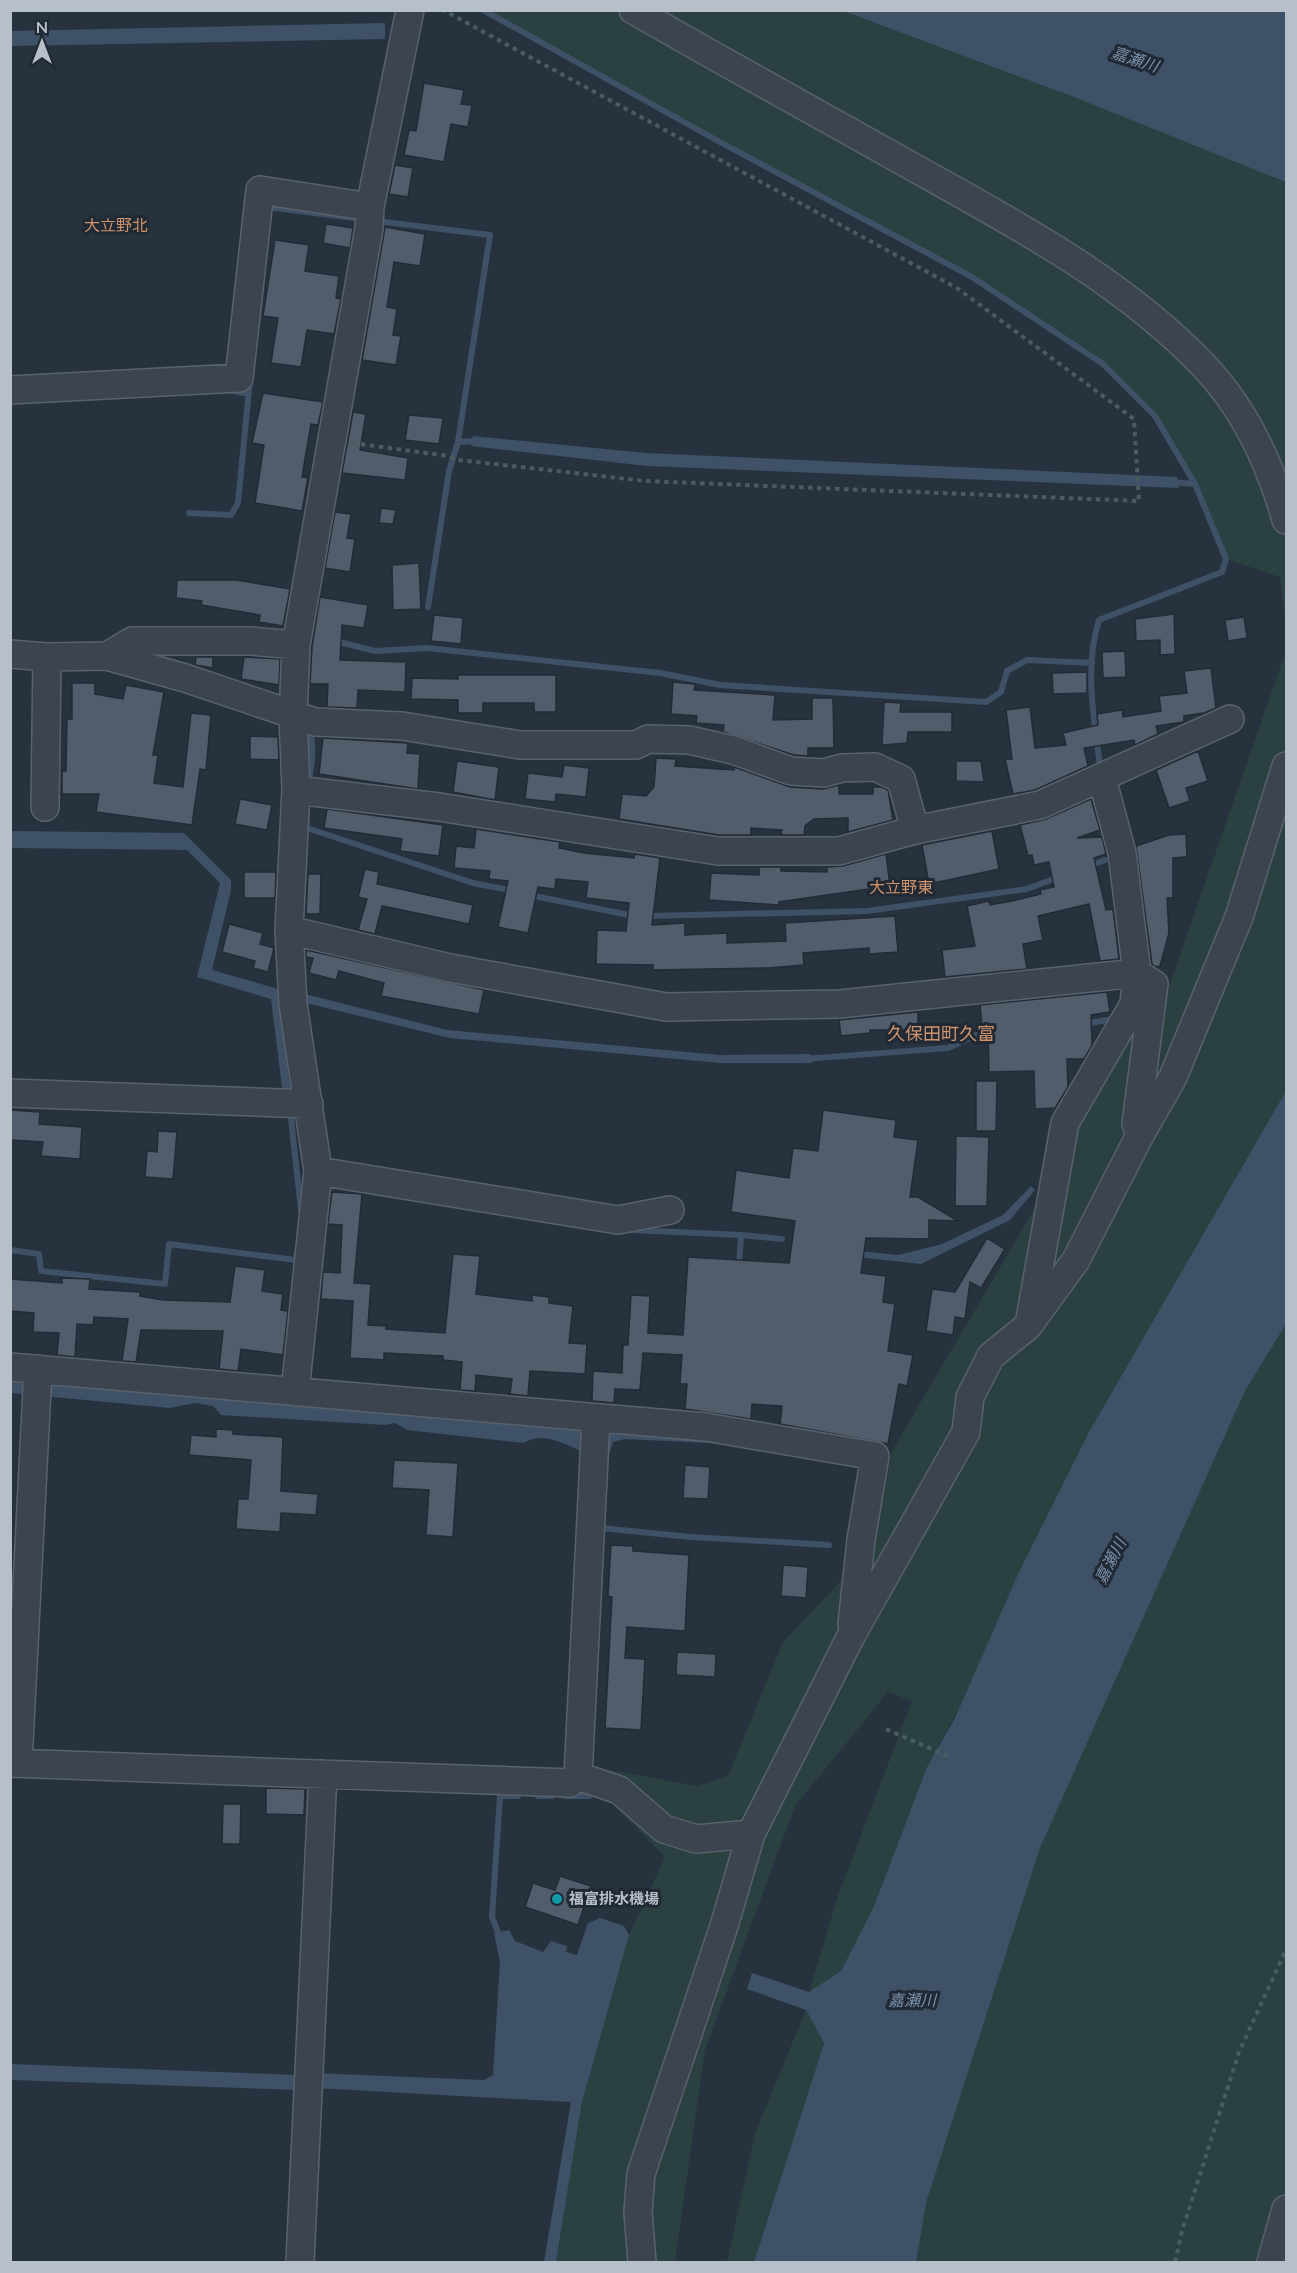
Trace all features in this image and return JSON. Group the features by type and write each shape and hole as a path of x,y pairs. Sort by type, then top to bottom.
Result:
{"street":[{"path":"295,1392 318,1171 296,1104 289,930 305,791 304,719 296,645 369,216 410,10"},
{"path":"633,10 963,195 1089,269 1165,329 1205,367 1225,392 1238,409 1266,458 1287,520"},
{"path":"10,390 239,378 261,190 369,216"},
{"path":"107,656 132,641 250,641 296,645"},
{"path":"10,654 47,657 107,656 185,678 304,719 402,726 520,745 636,745 648,740 689,740 733,750 791,771 824,773 842,768 875,767 901,779 915,830"},
{"path":"45,807 47,657"},
{"path":"305,791 439,807 718,851 838,851 915,830 1040,805 1230,719"},
{"path":"642,2262 638,2212 641,2174 751,1834 850,1636 966,1432 970,1397 991,1356 1028,1326 1076,1260 1140,1135 1173,1077 1221,966 1287,766"},
{"path":"1028,1326 1065,1123 1134,1004 1137,973 1122,853 1102,778"},
{"path":"289,930 450,968 666,1007 840,1004 1137,973 1154,984 1136,1124 1140,1135"},
{"path":"10,1093 296,1104"},
{"path":"318,1171 618,1220 670,1210"},
{"path":"10,1367 295,1392 595,1431 705,1427 875,1456 861,1540 850,1636"},
{"path":"38,1369 14,1763 570,1783 578,1776 595,1431"},
{"path":"300,2262 323,1774"},
{"path":"578,1776 619,1790 664,1829 696,1839 751,1834"},
{"path":"1271,2262 1287,2210"}],"path":[{"path":"330,440 448,456 458,460 668,482 1139,501 1134,419 957,288 443,10"},
{"path":"886,1729 950,1757"},
{"path":"1174,2262 1239,2052 1287,1950"}],"green space":[{"path":"483,11 843,11 1074,97 1286,159 1286,626 1280,577 1226,559 1195,484 1155,416 1103,364 972,277 718,141"},
{"path":"1286,651 1286,1117 927,1767 874,1906 841,1971 809,1992 837,1898 912,1701 888,1692 795,1806 705,2050 675,2262 556,2262 582,2102 629,1935 665,1857 612,1803 611,1770 697,1786 728,1776 783,1642 873,1547 892,1451 1062,1162 1134,1016 1160,1012"},
{"path":"1286,1324 1286,2197 1267,2262 911,2262 926,2203 1040,1848 1245,1391"},
{"path":"806,2010 824,2043 754,2262 727,2262 755,2133"}],"water":[{"name":"嘉瀬川","path":"843,11 1286,11 1286,182 1074,97"},
{"path":"385,23 385,39 11,46 11,31"},
{"path":"473,436 646,453 1177,477 1179,488 647,466 471,446"},
{"path":"306,697 315,740 315,763 305,806"},
{"path":"11,831 184,833 231,880 231,890 212,970 282,990 283,1001 278,1000 291,1094 283,1095 271,999 197,977 220,883 187,850 11,848"},
{"path":"305,994 447,1030 719,1055 811,1054 812,1063 720,1063 450,1038 306,1003"},
{"name":"嘉瀬川","path":"1286,1091 1286,1324 1245,1391 1040,1848 926,2203 916,2262 754,2262 824,2043 806,2010 747,1989 752,1973 809,1992 841,1971 874,1906 927,1767 955,1718 1019,1572 1089,1432"},
{"path":"1031,1186 1035,1190 1010,1220 921,1264 858,1257 860,1251 898,1255 942,1244 1003,1215"},
{"path":"10,1376 585,1431 585,1453 546,1438 531,1439 524,1443 407,1430 395,1423 385,1425 221,1415 213,1406 195,1403 170,1408 11,1393"},
{"path":"605,1432 711,1437 710,1443 624,1439 613,1442 606,1462"},
{"path":"600,1918 624,1926 629,1935 582,2102 556,2262 544,2262 571,2102 314,2088 313,2073 484,2080 493,2075 500,1962 494,1933 509,1930 515,1941 543,1952 551,1941 567,1946 566,1952 577,1955 588,1923"},
{"path":"11,2064 297,2075 298,2090 11,2080"}],"building":[{"path":"424,83 464,90 461,104 472,105 468,127 451,124 444,162 404,155 409,130 416,131"},
{"path":"395,165 413,168 408,197 389,194"},
{"path":"326,224 353,228 350,248 323,243"},
{"path":"385,227 425,234 420,266 394,262 387,307 397,309 393,335 401,336 396,365 362,360"},
{"path":"275,240 309,245 305,271 339,276 336,298 341,299 334,334 307,330 301,367 271,363 278,318 263,316"},
{"path":"263,393 323,402 318,425 311,424 302,477 308,478 302,511 255,503 264,445 252,443"},
{"path":"353,412 366,414 360,450 408,458 405,480 342,473"},
{"path":"409,415 443,418 439,444 405,440"},
{"path":"381,508 396,510 393,524 379,523"},
{"path":"335,512 351,514 347,538 355,539 350,572 325,568"},
{"path":"419,563 421,609 393,610 392,565"},
{"path":"177,580 236,580 290,589 283,626 259,622 260,615 201,605 202,601 176,598"},
{"path":"320,597 368,605 364,628 342,625 340,660 406,662 405,692 358,690 357,708 327,707 328,684 310,684 312,647"},
{"path":"1174,614 1175,654 1160,655 1160,640 1136,641 1135,619"},
{"path":"434,615 463,618 461,644 431,641"},
{"path":"1244,617 1247,638 1228,641 1225,620"},
{"path":"1125,651 1126,677 1103,678 1102,652"},
{"path":"196,657 213,657 213,668 195,665"},
{"path":"244,657 280,659 279,685 241,679"},
{"path":"1211,668 1216,708 1204,713 1184,716 1184,722 1156,726 1158,734 1135,745 1134,740 1084,748 1088,766 1035,790 1013,794 1005,759 1012,759 1006,710 1030,707 1035,748 1066,745 1063,733 1098,725 1097,714 1122,710 1123,717 1161,711 1159,696 1187,693 1184,671"},
{"path":"1087,672 1087,693 1053,694 1052,673"},
{"path":"458,675 556,675 556,712 534,712 534,703 483,703 483,713 458,713 458,700 411,699 412,678 458,679"},
{"path":"673,682 695,684 694,690 775,695 773,720 812,719 812,698 833,698 834,748 808,748 808,756 794,755 723,732 724,725 696,723 697,716 671,714"},
{"path":"72,683 95,683 95,694 123,699 126,685 164,692 153,755 158,755 154,783 183,787 191,713 211,715 206,770 200,769 192,825 96,812 99,794 62,794 62,771 66,771 67,719 72,719"},
{"path":"884,702 901,703 900,712 952,712 952,732 908,732 907,743 882,745"},
{"path":"250,736 278,737 279,760 250,759"},
{"path":"323,738 408,743 407,753 420,754 418,789 319,774"},
{"path":"1198,751 1208,781 1186,788 1190,801 1169,808 1156,770"},
{"path":"656,758 676,759 675,766 734,770 734,767 790,787 823,789 839,785 839,794 873,794 873,787 882,787 888,790 893,820 848,832 848,818 814,819 805,826 804,835 781,835 782,830 751,828 751,835 719,835 619,819 622,794 646,796 654,787"},
{"path":"457,761 499,767 495,800 453,792"},
{"path":"956,761 981,761 984,782 956,781"},
{"path":"564,765 589,768 586,797 556,794 555,802 525,799 528,773 562,777"},
{"path":"240,799 272,805 267,830 235,824"},
{"path":"1091,799 1100,830 1077,838 1102,837 1106,854 1094,858 1106,910 1113,909 1119,959 1100,961 1089,904 1038,916 1043,940 1023,944 1027,969 945,977 942,950 975,946 967,906 989,901 990,905 1012,901 1041,894 1040,890 1054,887 1049,862 1034,865 1032,855 1028,856 1020,825 1046,819"},
{"path":"327,809 443,825 439,856 400,851 402,839 324,828"},
{"path":"476,829 560,842 559,848 584,853 634,858 635,854 660,858 652,925 685,923 685,935 727,933 727,943 786,941 785,923 895,916 898,952 869,954 869,948 803,953 804,965 768,968 653,970 653,965 596,964 597,930 626,931 629,903 586,898 588,882 556,879 555,889 538,887 528,933 498,927 508,881 489,879 490,871 454,868 456,846 474,848"},
{"path":"992,831 999,869 929,884 922,845"},
{"path":"1186,834 1187,857 1173,858 1173,898 1167,898 1169,933 1160,966 1156,967 1152,964 1136,846 1169,835"},
{"path":"886,854 890,886 779,902 779,905 709,900 711,873 759,875 759,867 781,867 781,871 827,872 827,867 843,866"},
{"path":"365,869 379,872 377,884 473,905 469,924 382,906 375,934 358,930 367,899 358,897"},
{"path":"244,872 276,872 275,898 244,898"},
{"path":"308,874 321,874 320,914 306,914"},
{"path":"229,924 263,933 260,944 274,948 268,972 253,968 255,961 222,952"},
{"path":"306,950 484,990 479,1014 381,996 384,983 339,971 336,980 309,973 313,958 306,957"},
{"path":"1107,992 1110,1012 1091,1015 1092,1045 1084,1059 1067,1059 1068,1087 1055,1108 1035,1109 1034,1071 989,1072 988,1025 982,1026 980,1005"},
{"path":"918,1012 918,1030 870,1030 870,1033 841,1036 839,1020"},
{"path":"976,1081 997,1081 996,1131 976,1131"},
{"path":"10,1110 40,1112 39,1124 82,1127 80,1159 41,1156 43,1142 10,1140"},
{"path":"823,1110 896,1120 894,1137 918,1140 910,1197 918,1197 958,1221 929,1220 929,1239 866,1238 861,1273 886,1276 883,1302 895,1304 888,1351 913,1355 907,1386 899,1384 888,1444 780,1424 782,1406 752,1404 751,1419 685,1409 687,1384 680,1384 682,1355 643,1353 640,1390 615,1389 614,1403 592,1401 593,1371 622,1373 623,1345 628,1345 631,1295 650,1296 648,1333 683,1335 688,1257 789,1263 795,1221 731,1212 736,1170 789,1178 793,1148 818,1151"},
{"path":"158,1131 177,1132 173,1179 145,1177 147,1151 157,1152"},
{"path":"956,1136 989,1137 987,1206 955,1206"},
{"path":"332,1192 362,1194 354,1283 371,1284 368,1325 386,1326 386,1329 445,1333 453,1254 480,1256 476,1294 532,1301 532,1295 549,1297 549,1303 573,1306 569,1343 587,1344 585,1374 530,1371 528,1396 510,1394 512,1379 476,1375 475,1391 460,1390 462,1362 443,1360 443,1356 384,1353 384,1360 350,1358 353,1301 321,1299 323,1272 340,1273 342,1225 328,1224"},
{"path":"987,1238 1005,1249 981,1288 970,1282 965,1319 955,1317 953,1335 926,1331 932,1289 955,1292"},
{"path":"235,1266 265,1270 262,1291 283,1294 281,1310 288,1311 283,1355 241,1349 238,1371 219,1369 223,1331 141,1330 136,1362 122,1361 128,1319 94,1317 93,1325 77,1324 75,1357 57,1355 59,1333 33,1332 34,1313 10,1311 10,1279 62,1283 62,1278 90,1279 89,1289 140,1292 140,1296 163,1300 230,1302"},
{"path":"216,1429 233,1430 233,1434 283,1437 281,1491 318,1494 316,1515 281,1513 280,1532 236,1529 238,1499 248,1499 251,1460 189,1455 191,1435 216,1437"},
{"path":"394,1460 458,1463 453,1537 426,1535 429,1490 392,1488"},
{"path":"685,1465 710,1467 708,1499 683,1498"},
{"path":"611,1545 633,1546 633,1551 689,1555 685,1631 627,1627 625,1658 645,1659 641,1730 605,1728 612,1597 608,1596"},
{"path":"783,1565 808,1567 806,1598 781,1596"},
{"path":"677,1652 716,1654 715,1677 676,1675"},
{"path":"266,1788 305,1789 304,1815 266,1814"},
{"path":"223,1804 241,1804 240,1844 222,1844"},
{"name":"福富排水機場","path":"560,1876 591,1886 578,1925 525,1907 533,1883 555,1890"}],"waterway":[{"path":"483,10 718,141 972,277 1103,364 1155,416 1195,484 1226,559 1222,572 1099,620 1094,638 1091,674 1100,766"},
{"path":"267,210 267,207 354,218"},
{"path":"376,221 490,235 458,442 449,471 428,607"},
{"path":"189,513 231,515 238,503 250,379"},
{"path":"229,390 249,394"},
{"path":"458,442 478,441"},
{"path":"1171,482 1195,484"},
{"path":"335,641 375,651 427,648 660,673 720,685 986,702 1001,692 1007,671 1027,660 1092,663"},
{"path":"304,823 304,827 473,883 514,891"},
{"path":"1089,866 1105,860"},
{"path":"647,916 867,911 1027,889 1059,877"},
{"path":"529,895 634,916"},
{"path":"1084,1024 1113,1019"},
{"path":"804,1059 948,1048 976,1035 994,1035"},
{"path":"290,1110 301,1210"},
{"path":"632,1230 741,1235 739,1266"},
{"path":"741,1235 782,1239"},
{"path":"10,1250 39,1254 41,1271 165,1284 169,1244 296,1260 297,1253"},
{"path":"601,1528 691,1537 829,1545"},
{"path":"501,1940 492,1917 500,1796 518,1796"},
{"path":"538,1796 552,1796"},
{"path":"565,1796 589,1796"}],"place":[{"name":"福富排水機場","path":"557,1899"}],"district":[{"name":"大立野北","path":"116,225"},
{"name":"大立野東","path":"901,887"},
{"name":"久保田町久富","path":"941,1034"}]}
